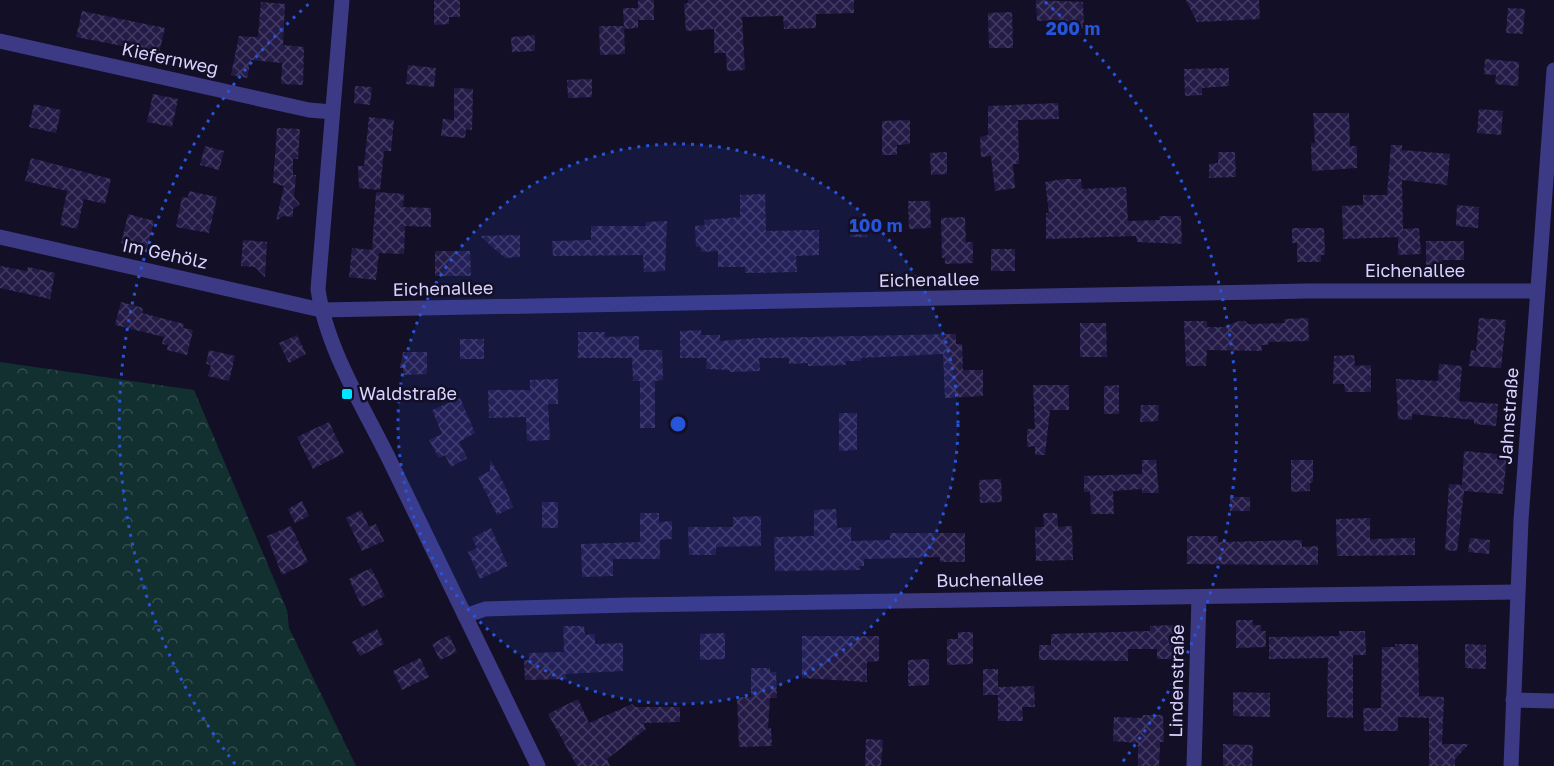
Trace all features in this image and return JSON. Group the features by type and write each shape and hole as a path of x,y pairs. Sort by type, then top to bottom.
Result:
{"street":[{"path":"342,0 318,289 321,310 336,349 538,766"},
{"name":"Kiefernweg","path":"0,41 309,110 332,112"},
{"name":"Jahnstraße","path":"1511,766 1517,592 1554,70"},
{"name":"Im Gehölz","path":"0,237 321,310"},
{"name":"Eichenallee","path":"321,310 1306,291 1537,291"},
{"name":"Buchenallee","path":"465,616 485,609 1517,592"},
{"name":"Lindenstraße","path":"1194,766 1198,597"},
{"path":"1513,699 1554,701"}],"green space":[{"path":"0,362 194,390 287,610 289,628 356,766 0,766"}],"building":[{"path":"434,0 460,0 460,17 449,17 449,24 434,25"},
{"path":"638,0 654,0 654,20 638,20 638,28 624,29 623,8 638,8"},
{"path":"688,0 854,0 854,13 816,14 816,28 784,29 783,16 742,17 745,70 727,71 726,53 714,53 714,29 686,31 684,4 688,3"},
{"path":"1036,0 1083,2 1084,29 1067,30 1066,20 1037,21"},
{"path":"1186,0 1259,0 1260,19 1197,22"},
{"path":"261,2 285,4 283,45 304,47 303,85 281,84 282,63 251,60 247,78 231,75 239,36 258,37"},
{"path":"1508,8 1525,9 1523,34 1506,33"},
{"path":"82,11 165,28 159,53 76,37"},
{"path":"1012,12 1013,48 989,48 988,13"},
{"path":"599,26 624,26 625,54 600,55"},
{"path":"535,35 535,51 512,52 511,37"},
{"path":"1485,59 1519,62 1518,86 1495,84 1496,75 1484,74"},
{"path":"408,65 436,68 434,87 406,84"},
{"path":"1229,68 1229,86 1202,88 1202,95 1185,96 1184,69"},
{"path":"592,79 592,97 568,98 567,80"},
{"path":"355,86 372,87 370,105 354,103"},
{"path":"454,88 473,89 472,130 466,129 465,138 441,136 443,119 454,120"},
{"path":"153,94 178,99 172,127 147,122"},
{"path":"1058,103 1059,119 1018,120 1019,164 1013,164 1015,188 995,191 991,156 981,157 980,137 988,135 988,106"},
{"path":"34,104 61,110 56,133 29,127"},
{"path":"1479,109 1503,111 1501,135 1477,133"},
{"path":"1313,113 1349,113 1350,146 1357,146 1357,168 1312,171 1311,143 1315,143"},
{"path":"369,117 394,120 391,151 384,151 380,190 359,188 358,166 364,166"},
{"path":"910,120 910,144 897,145 897,155 882,155 882,121"},
{"path":"277,128 300,129 298,159 293,159 293,175 296,175 294,197 300,204 293,209 293,217 283,216 276,221 284,186 273,183"},
{"path":"1391,145 1402,145 1402,150 1450,154 1447,185 1402,180 1403,229 1419,228 1421,254 1398,255 1398,237 1343,239 1342,206 1363,205 1363,195 1387,195"},
{"path":"205,146 224,151 219,170 200,165"},
{"path":"947,152 947,174 931,175 930,153"},
{"path":"1218,152 1235,152 1236,177 1209,178 1209,164 1218,163"},
{"path":"31,158 111,179 105,204 84,199 77,229 60,225 67,191 25,181"},
{"path":"1081,179 1082,189 1126,187 1128,221 1160,220 1159,216 1181,216 1182,244 1137,242 1136,236 1046,239 1046,213 1049,213 1045,182"},
{"path":"189,191 217,197 209,233 176,227 182,197 188,198"},
{"path":"376,192 404,194 403,207 431,208 431,227 405,226 404,254 379,253 376,280 349,277 352,248 372,250"},
{"path":"765,194 766,231 819,230 819,255 796,256 797,272 745,273 745,267 718,267 718,251 701,252 701,247 696,247 695,226 705,225 704,220 740,217 740,195"},
{"path":"908,201 930,201 931,228 909,229"},
{"path":"1457,205 1479,207 1478,228 1456,226"},
{"path":"128,214 154,221 147,250 121,244"},
{"path":"965,217 966,242 973,242 973,263 945,264 945,258 942,258 941,218"},
{"path":"850,220 867,220 867,237 850,237"},
{"path":"667,221 665,271 644,272 643,255 553,256 552,241 591,240 591,226 646,226 646,222"},
{"path":"1292,228 1324,228 1325,255 1321,255 1321,262 1297,262 1297,243 1292,243"},
{"path":"520,235 520,257 505,258 480,236"},
{"path":"243,240 267,242 265,277 255,267 241,266"},
{"path":"1426,241 1464,241 1464,260 1442,260 1442,269 1426,269"},
{"path":"991,249 1015,249 1015,271 991,271"},
{"path":"435,251 470,251 471,276 435,276"},
{"path":"0,266 27,271 28,267 55,273 50,299 0,288"},
{"path":"121,302 143,308 142,313 184,324 183,328 193,330 187,355 167,350 168,345 162,344 164,337 115,325"},
{"path":"1308,318 1309,341 1268,342 1268,345 1261,345 1262,351 1207,350 1206,366 1186,366 1184,321 1207,321 1207,327 1224,327 1239,321 1245,321 1248,324 1285,323 1284,319"},
{"path":"1479,318 1506,320 1501,368 1469,366 1471,350 1476,351"},
{"path":"1080,323 1106,323 1107,357 1080,357"},
{"path":"701,330 701,335 720,335 720,341 759,338 956,334 956,344 962,344 963,370 983,370 983,396 945,398 943,354 861,358 861,361 846,361 846,365 808,366 808,363 789,364 789,358 759,358 760,371 730,372 730,370 706,369 707,358 680,358 680,331"},
{"path":"578,332 605,332 605,337 639,336 639,350 662,350 663,380 655,381 655,428 640,428 640,381 633,381 632,358 578,358"},
{"path":"297,335 306,354 289,363 279,343"},
{"path":"460,339 484,339 484,359 460,359"},
{"path":"209,350 235,356 229,381 208,376 211,365 206,364"},
{"path":"403,352 427,352 427,374 404,375 403,368 400,368"},
{"path":"1354,355 1355,366 1371,365 1371,392 1345,392 1344,384 1333,384 1334,356"},
{"path":"1439,364 1462,366 1459,401 1498,404 1496,426 1474,424 1474,420 1412,414 1412,420 1398,419 1396,379 1438,381"},
{"path":"558,379 558,404 548,404 550,440 527,441 526,417 489,418 488,390 530,390 530,380"},
{"path":"1033,385 1069,385 1069,410 1050,410 1045,455 1035,455 1035,446 1027,447 1027,429 1035,429"},
{"path":"1119,385 1119,414 1104,414 1104,386"},
{"path":"460,398 475,433 459,442 467,458 451,467 445,455 439,458 429,440 442,434 432,410"},
{"path":"1141,405 1159,405 1158,421 1140,422"},
{"path":"839,413 857,413 857,450 839,451"},
{"path":"329,422 344,453 313,469 297,437"},
{"path":"1464,451 1507,455 1503,494 1464,491 1457,551 1445,550 1449,484 1462,485"},
{"path":"490,459 504,484 513,507 497,515 478,477 490,471"},
{"path":"1142,460 1156,460 1159,493 1142,493 1142,489 1113,491 1114,514 1091,514 1090,492 1084,492 1084,476 1142,474"},
{"path":"1291,460 1313,460 1313,482 1310,483 1310,491 1291,492"},
{"path":"1001,479 1002,502 980,503 979,480"},
{"path":"1230,497 1250,497 1250,511 1230,511"},
{"path":"302,501 309,516 295,523 288,509"},
{"path":"542,502 558,502 558,528 542,528"},
{"path":"836,509 837,528 851,527 851,541 890,540 890,533 965,533 965,562 940,562 940,557 864,559 864,566 859,566 860,570 775,571 774,537 814,536 814,510"},
{"path":"361,510 369,527 376,524 384,541 362,551 346,518"},
{"path":"640,513 659,513 659,522 672,521 672,539 660,540 660,559 613,559 613,576 582,577 581,544 640,542"},
{"path":"1043,513 1057,513 1058,527 1072,526 1073,560 1036,561 1035,527 1044,527"},
{"path":"761,516 761,546 716,547 716,555 689,555 688,527 733,527 733,517"},
{"path":"1370,518 1370,539 1415,538 1415,555 1337,556 1336,519"},
{"path":"291,526 308,562 282,575 267,536"},
{"path":"491,528 508,566 480,579 468,552 477,548 472,538"},
{"path":"1187,536 1218,536 1218,542 1302,540 1302,547 1318,546 1318,565 1187,564"},
{"path":"1470,538 1490,540 1489,554 1468,552"},
{"path":"371,568 385,596 362,607 349,579"},
{"path":"1236,620 1253,620 1253,625 1261,625 1261,631 1266,631 1266,647 1236,648"},
{"path":"1174,625 1173,659 1157,659 1157,649 1128,649 1128,661 1039,660 1039,645 1051,645 1051,634 1150,631 1150,626"},
{"path":"563,626 584,626 585,635 595,634 595,644 623,643 623,671 565,674 567,679 525,680 524,660 529,660 529,653 564,652"},
{"path":"377,629 384,644 360,656 352,642"},
{"path":"1339,631 1365,631 1366,655 1353,655 1353,718 1327,717 1328,658 1269,659 1269,637 1339,636"},
{"path":"958,632 973,632 973,664 947,665 947,639 958,639"},
{"path":"725,633 725,659 700,660 700,634"},
{"path":"449,635 457,652 440,660 432,644"},
{"path":"802,636 879,636 879,661 867,662 867,682 802,678"},
{"path":"1395,644 1418,644 1419,696 1444,697 1442,744 1469,744 1455,759 1455,766 1429,766 1429,718 1398,717 1398,731 1364,731 1363,708 1381,708 1382,647 1395,647"},
{"path":"1465,644 1486,645 1486,669 1465,668"},
{"path":"420,658 429,677 402,690 393,671"},
{"path":"929,659 929,685 908,686 908,660"},
{"path":"751,668 770,668 770,672 776,672 777,698 770,698 768,728 771,728 772,746 739,747 737,697 751,697"},
{"path":"983,669 998,669 998,687 1034,686 1035,707 1022,707 1023,721 998,721 998,695 983,695"},
{"path":"1233,692 1270,693 1270,717 1233,716"},
{"path":"578,699 589,723 632,704 635,707 680,707 680,722 643,723 646,729 607,759 610,766 577,766 548,714"},
{"path":"1143,715 1163,715 1164,742 1160,742 1159,766 1138,766 1138,743 1113,741 1114,717 1142,718"},
{"path":"866,739 883,740 881,766 865,766"},
{"path":"1223,744 1253,745 1252,766 1223,766"}],"place":[{"name":"Waldstraße","path":"347,394"}]}
